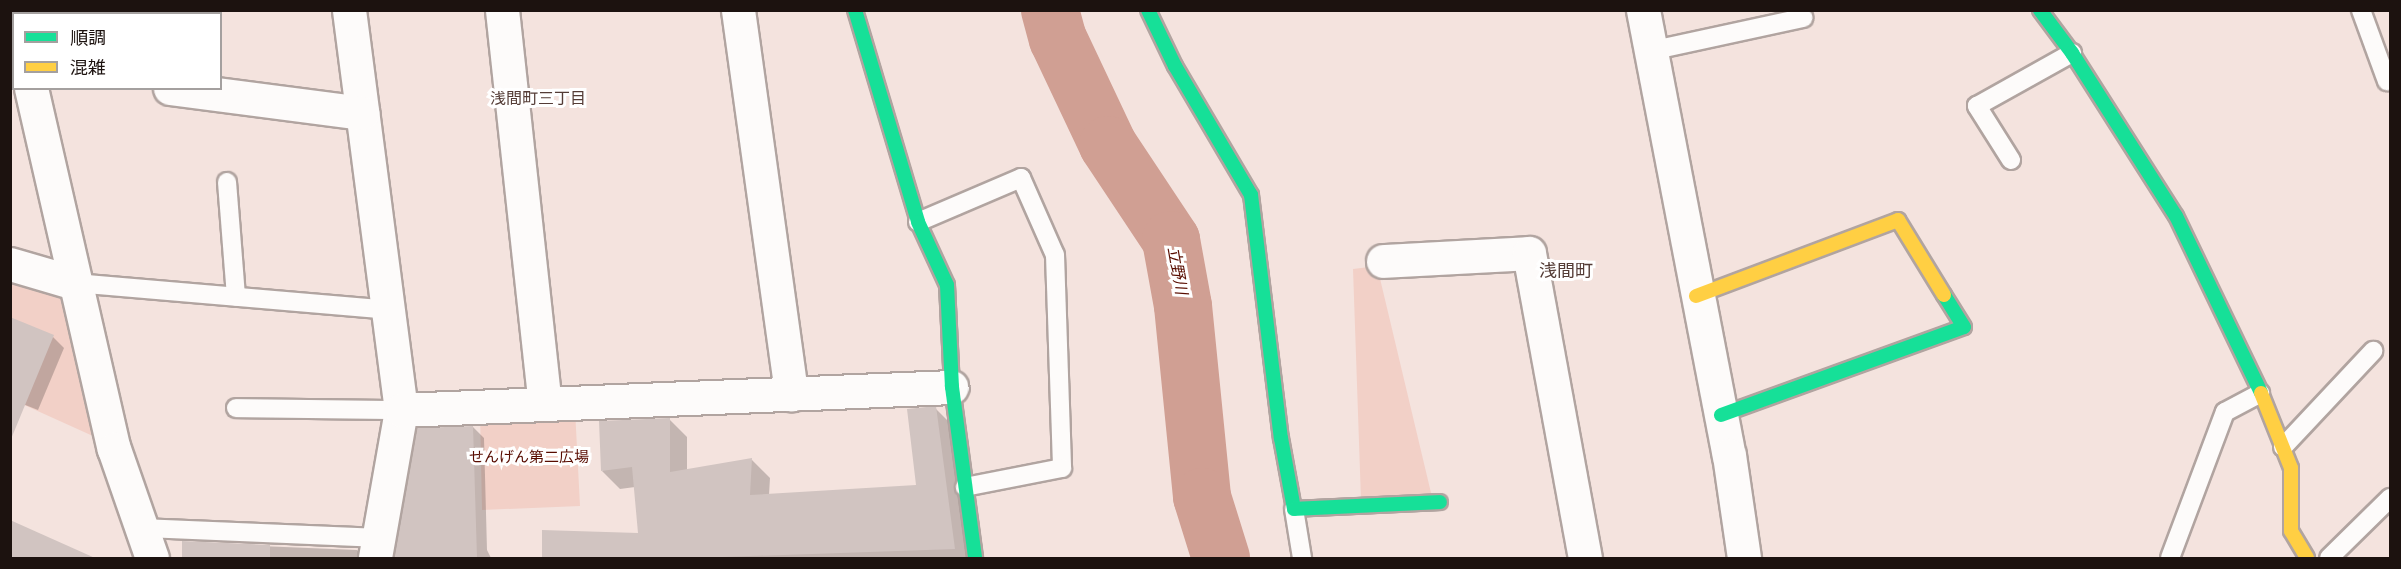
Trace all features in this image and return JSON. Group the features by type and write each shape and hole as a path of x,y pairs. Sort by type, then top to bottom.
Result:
{"street":[{"path":"349,10 401,410 377,548"},
{"path":"502,10 545,404"},
{"path":"738,10 790,394"},
{"path":"855,10 918,222 947,285 952,387 975,558"},
{"path":"1148,10 1174,66 1251,195 1281,438 1294,509 1440,501"},
{"path":"1643,10 1720,415 1744,558"},
{"path":"2043,12 2073,53 2176,216 2260,393 2283,447 2291,468 2291,531 2307,558"},
{"path":"30,90 114,449 147,543"},
{"path":"185,90 362,113"},
{"path":"1696,296 1898,220 1964,327 1720,415"},
{"path":"1383,261 1528,253 1585,558"},
{"path":"10,264 75,283"},
{"path":"401,410 952,387"}],"lane":[{"path":"2361,10 2387,81"},
{"path":"1650,51 1803,18"},
{"path":"2011,160 1977,106 2073,53"},
{"path":"918,222 1021,178 1055,255 1062,468 965,487"},
{"path":"227,182 236,297"},
{"path":"75,283 388,310"},
{"path":"2283,447 2373,351"},
{"path":"2170,558 2225,412 2260,393"},
{"path":"236,408 401,410"},
{"path":"2330,558 2391,498"},
{"path":"1294,509 1302,558"},
{"path":"147,543 377,548"}],"green space":[{"path":"1377,266 1432,497 1361,500 1353,269"},
{"path":"11,274 64,292 104,441 11,399"},
{"name":"せんげん第二広場","path":"575,409 580,506 482,510 480,411"}],"building":[{"path":"10,317 54,335 11,439 10,439"},
{"path":"936,406 955,549 695,558 542,558 542,530 638,533 632,467 601,471 599,421 670,418 670,472 752,458 750,495 916,485 907,409"},
{"path":"473,426 477,558 394,558 417,428"},
{"path":"10,520 95,558 10,558"},
{"path":"182,541 270,545 270,558 182,558"}],"waterway":[{"name":"立野川","path":"1050,10 1058,39 1108,145 1171,240 1183,306 1202,497 1221,558"}],"traffic: fast":[{"path":"855,10 918,222 947,285 952,387 975,558"},
{"path":"1148,10 1175,66 1251,195 1281,438 1294,509 1440,502"},
{"path":"2040,10 2072,53 2176,216 2261,393"},
{"path":"1721,415 1964,327 1944,295"}],"traffic: slow":[{"path":"1696,296 1898,220 1944,295"},
{"path":"2261,393 2291,468 2291,531 2307,558"}],"district":[{"name":"浅間町三丁目","path":"538,100"},
{"name":"浅間町","path":"1566,273"}]}
